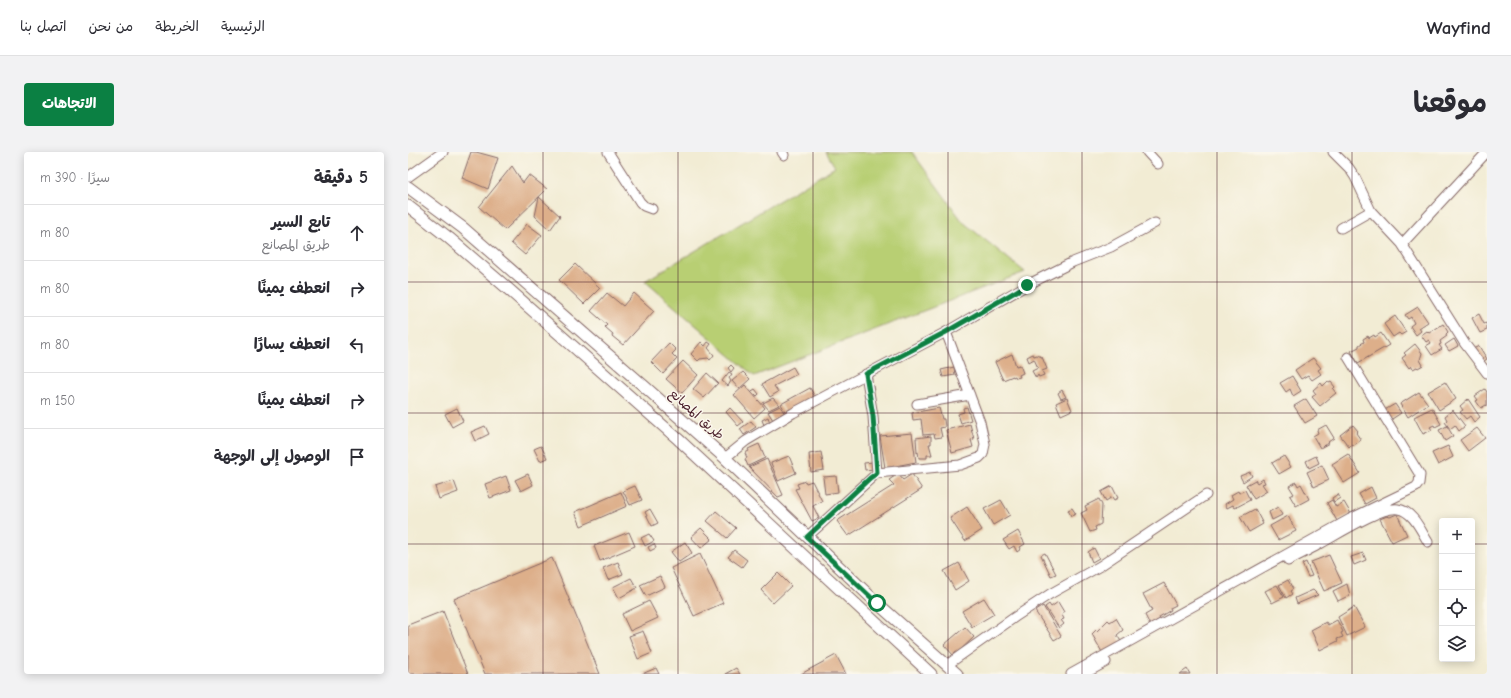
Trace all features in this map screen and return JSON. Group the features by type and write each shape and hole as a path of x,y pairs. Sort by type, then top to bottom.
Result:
{"main road":[{"name":"طريق المصانع","path":"408,187 463,228 724,458 877,603 957,674"},
{"path":"408,206 449,238 506,287 678,439 931,674"},
{"path":"506,287 518,276"}],"street":[{"path":"408,177 442,152"},
{"path":"608,152 640,202 644,206 652,209"},
{"path":"1147,152 1158,164"},
{"path":"1333,152 1349,168 1355,177 1370,211 1402,244 1465,344 1487,373"},
{"path":"1402,244 1487,152"},
{"path":"1341,228 1370,211"},
{"path":"724,458 746,441 767,428 946,332 1027,285 1073,262 1110,247 1154,224"},
{"path":"807,537 877,473 960,465 979,458 983,454 985,444 980,422 946,332"},
{"path":"1071,674 1350,519 1416,487 1419,483 1420,475 1348,357"},
{"path":"866,374 873,416 877,473"},
{"path":"917,404 970,395"},
{"path":"947,665 1050,594 1100,566 1206,495"},
{"path":"1084,674 1367,518 1390,509 1399,509 1406,512 1412,518 1428,542"}],"green space":[{"path":"826,152 912,152 963,222 1025,272 754,376 645,281 835,167"}],"building":[{"path":"471,152 498,158 488,189 462,178"},
{"path":"512,166 523,183 529,175 547,189 505,230 479,207"},
{"path":"539,197 560,216 550,230 535,216"},
{"path":"527,224 542,235 525,255 511,243"},
{"path":"575,264 600,288 584,304 559,280"},
{"path":"607,293 623,306 634,293 654,311 623,345 612,336 613,334 605,327 607,325 591,311"},
{"path":"1418,307 1428,322 1419,328 1421,331 1416,335 1410,326 1414,323 1411,317 1408,319 1405,315"},
{"path":"1479,314 1484,324 1486,323 1487,325 1487,330 1480,333 1472,318"},
{"path":"1395,316 1406,332 1401,335 1399,333 1393,337 1384,324"},
{"path":"1443,324 1448,332 1446,334 1447,336 1440,341 1441,344 1439,345 1442,349 1432,355 1426,346 1431,343 1429,340 1426,342 1421,335 1427,331 1429,333"},
{"path":"1381,333 1389,345 1358,363 1351,351 1359,347 1359,345 1364,342 1363,339 1368,336 1369,338 1374,335 1375,337"},
{"path":"1454,339 1458,346 1449,351 1445,345"},
{"path":"701,342 705,346 708,342 711,344 708,348 714,355 710,360 708,358 700,359 698,361 691,354"},
{"path":"669,343 676,350 672,354 677,359 663,374 651,362"},
{"path":"1415,344 1422,353 1420,360 1423,365 1413,369 1411,366 1409,368 1402,358 1406,355 1404,353"},
{"path":"1479,346 1487,359 1481,363 1473,349"},
{"path":"1012,354 1016,366 1020,365 1023,373 1019,375 1020,377 1016,378 1013,376 1003,380 995,362"},
{"path":"1033,354 1034,356 1037,355 1042,357 1047,369 1042,371 1044,375 1039,377 1038,375 1036,378 1032,371 1038,368 1034,359 1029,362 1027,357"},
{"path":"1313,358 1321,368 1318,370 1321,374 1312,380 1308,375 1301,379 1295,370"},
{"path":"683,361 698,375 682,393 666,379"},
{"path":"731,365 734,368 731,372 728,368"},
{"path":"793,367 797,374 774,386 778,392 770,397 762,384"},
{"path":"954,367 955,375 943,377 941,370"},
{"path":"729,372 732,374 729,378 731,381 728,386 722,381"},
{"path":"743,372 750,379 739,389 732,381"},
{"path":"707,373 718,383 704,398 693,389"},
{"path":"1292,376 1301,391 1293,396 1290,389 1286,392 1280,383"},
{"path":"1328,381 1335,387 1333,389 1336,393 1320,406 1312,397 1316,394 1313,390 1321,383 1323,386"},
{"path":"1445,382 1456,399 1439,410 1428,392"},
{"path":"745,385 765,408 754,418 734,395"},
{"path":"810,388 815,397 786,413 781,404"},
{"path":"755,389 759,394 757,396 752,391"},
{"path":"1485,389 1487,392 1487,406 1486,405 1481,408 1476,401 1478,400 1475,396"},
{"path":"1062,390 1066,397 1061,399 1058,393"},
{"path":"1419,392 1428,404 1408,417 1400,404"},
{"path":"773,398 779,405 769,410 763,403"},
{"path":"1067,398 1072,410 1061,415 1056,403"},
{"path":"1306,399 1317,416 1305,423 1294,406"},
{"path":"1468,399 1480,417 1474,422 1470,416 1466,419 1460,412 1463,410 1460,406"},
{"path":"1395,404 1401,413 1389,421 1383,411"},
{"path":"780,406 785,414 773,420 768,412"},
{"path":"967,407 971,420 961,423 958,414 964,412 963,408"},
{"path":"457,408 463,421 452,427 445,414"},
{"path":"730,408 743,422 738,426 726,412"},
{"path":"939,408 942,419 944,419 945,427 940,428 942,437 935,438 934,434 923,435 921,419 913,420 912,413"},
{"path":"1432,408 1441,424 1435,427 1434,425 1430,427 1432,430 1423,434 1414,417"},
{"path":"1453,410 1465,426 1459,431 1455,425 1450,429 1445,422 1447,420 1445,416"},
{"path":"768,417 770,423 764,425 762,420"},
{"path":"751,421 756,427 744,435 740,429"},
{"path":"970,424 974,439 971,440 973,447 952,453 946,430"},
{"path":"1326,425 1334,438 1320,448 1313,436 1318,433 1317,430"},
{"path":"1353,425 1358,431 1356,433 1361,440 1349,447 1340,435"},
{"path":"485,426 489,434 475,441 471,432"},
{"path":"1447,426 1453,436 1445,441 1439,430"},
{"path":"1477,428 1485,438 1468,451 1460,440"},
{"path":"912,433 916,462 885,468 880,436"},
{"path":"931,436 931,444 929,444 932,455 927,455 927,458 919,458 918,452 917,453 916,438"},
{"path":"759,444 765,458 748,466 745,459 747,458 745,453 749,451 748,449"},
{"path":"541,446 547,458 540,461 534,449"},
{"path":"1448,446 1453,457 1438,465 1432,453"},
{"path":"821,452 824,470 811,472 809,454"},
{"path":"1348,454 1360,473 1344,483 1332,464"},
{"path":"789,456 796,473 778,481 771,463"},
{"path":"1284,456 1291,467 1279,474 1272,463"},
{"path":"1316,456 1319,463 1309,468 1306,461"},
{"path":"767,459 783,495 778,497 749,467"},
{"path":"873,462 874,469 865,470 864,463"},
{"path":"1322,465 1329,480 1314,487 1307,472"},
{"path":"1250,472 1252,476 1243,482 1240,476"},
{"path":"528,474 533,485 521,491 515,480"},
{"path":"898,474 903,480 912,474 922,489 848,536 837,521 894,485 889,480"},
{"path":"506,476 511,490 490,498 485,484"},
{"path":"836,476 838,492 825,494 823,477"},
{"path":"1263,479 1265,483 1262,484 1267,491 1254,499 1246,485 1255,480 1257,483"},
{"path":"454,481 458,492 439,499 435,487"},
{"path":"805,481 806,483 812,481 822,501 813,506 819,518 812,521 795,489 799,488 797,484"},
{"path":"1296,482 1298,486 1301,484 1309,499 1296,506 1290,496 1294,494 1289,486"},
{"path":"635,486 642,500 630,505 623,491"},
{"path":"1112,486 1118,498 1114,500 1112,497 1106,501 1101,492"},
{"path":"1371,487 1376,498 1365,504 1359,494"},
{"path":"1245,490 1250,500 1235,508 1233,505 1227,508 1225,504 1233,499 1231,495 1238,491 1239,493"},
{"path":"621,492 627,506 581,526 575,512"},
{"path":"1338,494 1340,498 1334,502 1332,498"},
{"path":"1099,499 1102,505 1101,524 1095,527 1096,530 1090,532 1081,513 1087,510 1085,506"},
{"path":"1001,500 1010,515 993,525 984,509"},
{"path":"1332,500 1336,507 1344,502 1351,514 1337,521 1327,503"},
{"path":"967,507 982,530 965,541 950,518"},
{"path":"1278,507 1282,515 1272,520 1269,512"},
{"path":"1072,508 1076,514 1071,516 1068,510"},
{"path":"650,509 658,523 652,526 645,512"},
{"path":"1255,509 1263,524 1249,532 1240,517"},
{"path":"716,511 736,528 727,538 707,521"},
{"path":"1397,514 1407,535 1392,542 1380,519"},
{"path":"1288,516 1296,531 1278,540 1270,526"},
{"path":"701,528 712,539 701,548 691,537"},
{"path":"1018,531 1025,544 1020,547 1021,549 1017,552 1014,546 1009,549 1003,540"},
{"path":"629,532 635,546 600,561 594,546"},
{"path":"649,534 654,541 645,546 641,538"},
{"path":"685,542 692,553 679,562 671,552"},
{"path":"654,544 656,548 650,551 648,547"},
{"path":"1094,548 1099,558 1092,562 1088,552"},
{"path":"734,550 747,560 742,567 728,557"},
{"path":"1045,553 1056,574 1051,576 1041,555"},
{"path":"1363,553 1366,560 1354,565 1351,557"},
{"path":"700,554 723,603 694,616 671,568"},
{"path":"1329,555 1342,583 1324,591 1311,562"},
{"path":"552,558 600,674 485,674 454,599"},
{"path":"618,562 623,574 608,580 603,568"},
{"path":"1306,562 1312,576 1308,577 1302,564"},
{"path":"959,563 969,581 955,590 944,571"},
{"path":"778,573 791,586 773,603 761,590"},
{"path":"660,576 665,587 646,596 640,585"},
{"path":"631,578 637,588 619,598 613,587"},
{"path":"1288,580 1293,589 1290,591 1292,594 1286,598 1279,585"},
{"path":"1164,583 1176,605 1170,608 1171,610 1159,617 1160,619 1150,625 1145,615 1152,611 1143,594"},
{"path":"1347,584 1350,595 1338,601 1333,591"},
{"path":"1277,585 1284,597 1272,603 1265,591"},
{"path":"1313,590 1318,595 1297,604 1295,598"},
{"path":"984,598 994,614 972,627 962,611"},
{"path":"649,601 658,618 630,631 622,614"},
{"path":"1058,602 1064,612 1062,615 1064,619 1061,620 1064,624 1059,628 1045,607 1049,604 1051,607"},
{"path":"1043,606 1061,636 1054,640 1035,611"},
{"path":"1354,607 1365,627 1347,636 1338,617"},
{"path":"443,611 468,674 408,674 408,625"},
{"path":"1116,618 1123,630 1117,635 1122,643 1103,654 1092,634 1108,620 1110,622"},
{"path":"1337,620 1343,632 1341,633 1343,637 1337,639 1338,641 1320,650 1311,630 1326,622 1328,625"},
{"path":"965,627 974,637 954,656 944,645"},
{"path":"643,631 652,653 638,659 629,636"},
{"path":"836,655 846,674 801,674"},
{"path":"656,668 659,674 642,674"},
{"path":"736,668 740,674 725,674"},
{"path":"1187,669 1190,674 1180,674"}],"route":[{"path":"877,603 807,537 877,473 873,416 866,374 946,332 1027,285"}]}
